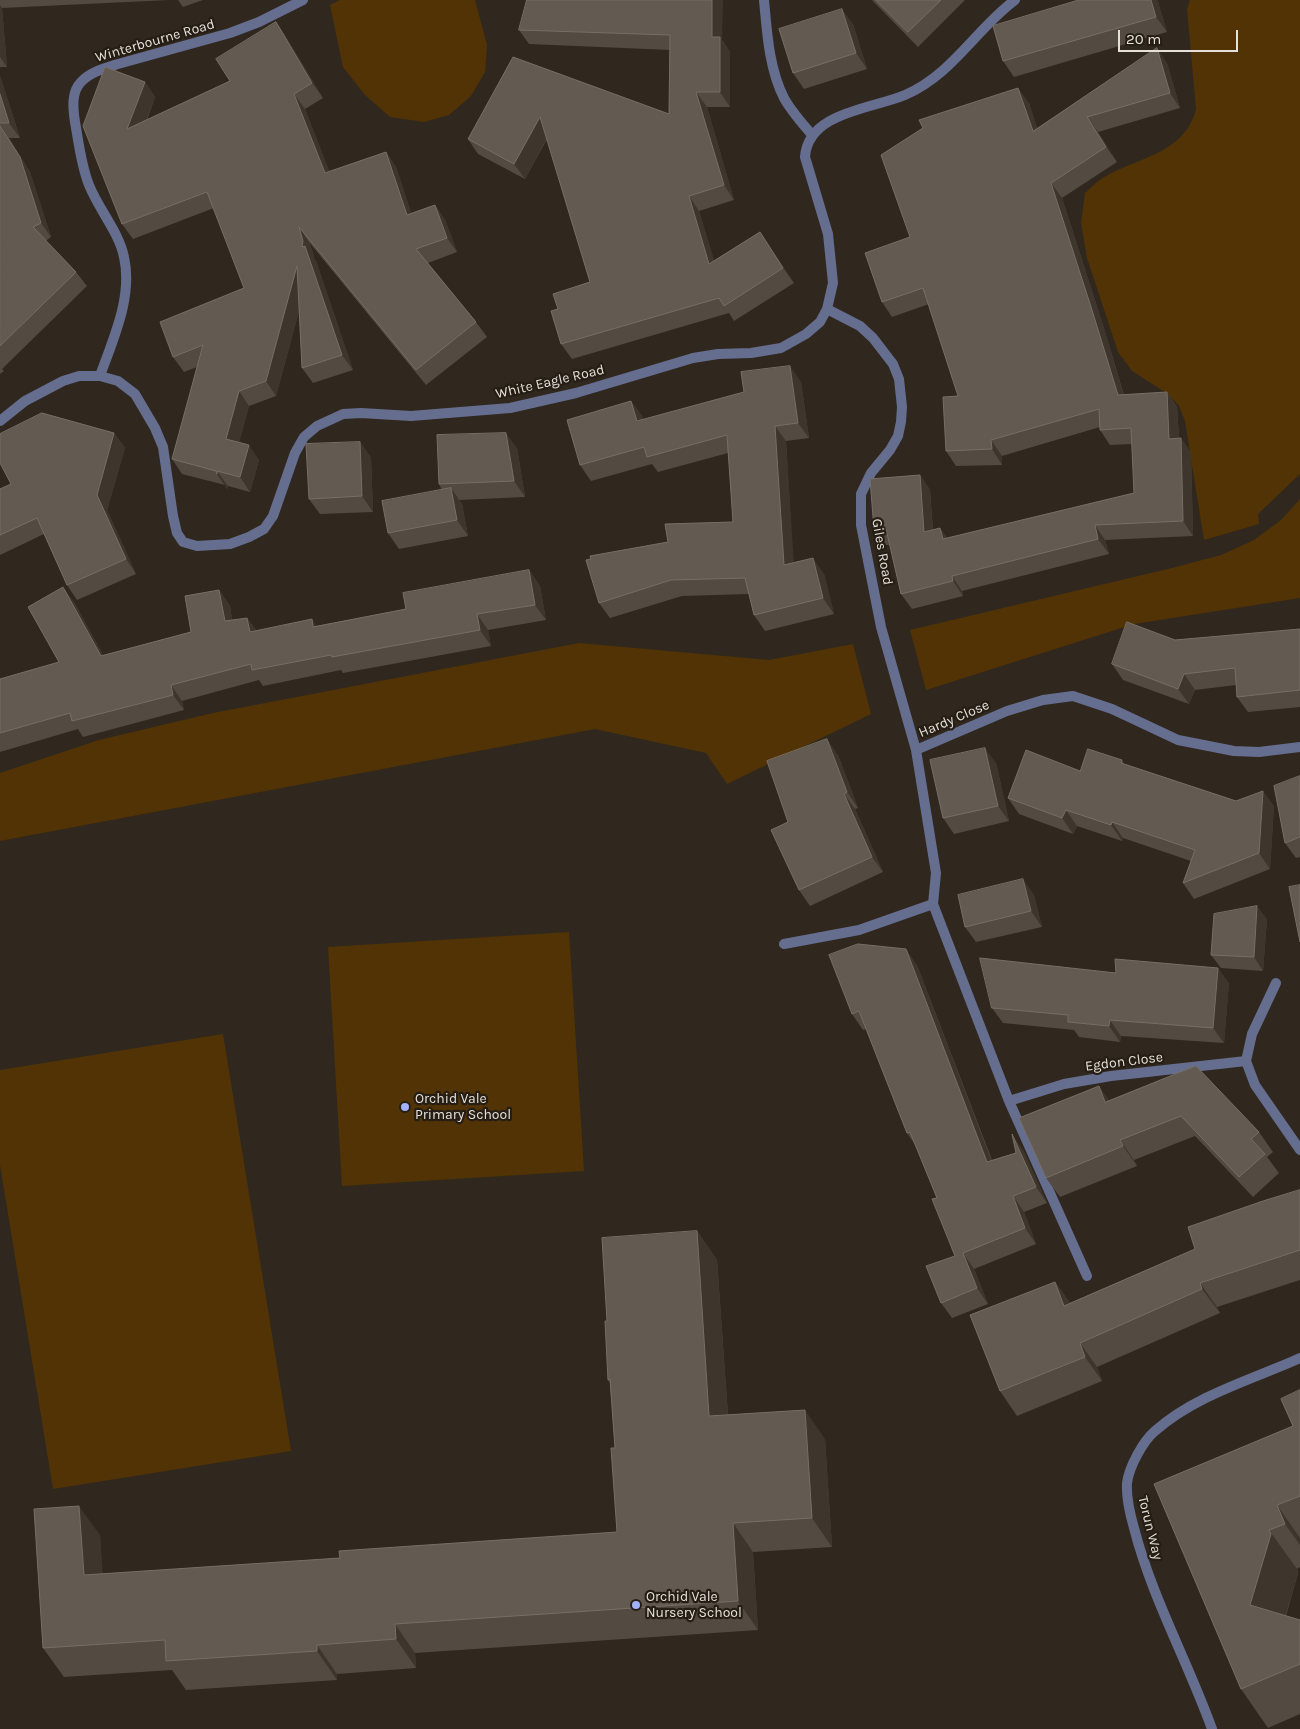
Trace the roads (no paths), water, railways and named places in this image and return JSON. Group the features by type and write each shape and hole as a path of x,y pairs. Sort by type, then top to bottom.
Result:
{"street":[{"name":"Winterbourne Road","path":"100,376 119,321 125,291 125,266 120,244 89,186 81,163 74,98 79,83 100,70 118,64 230,33 259,22 303,0"},
{"path":"764,0 771,54 784,97 812,135 823,124 840,116 904,96 922,87 950,65 1002,9 1014,0"},
{"name":"White Eagle Road","path":"0,421 25,401 63,381 79,376 100,376 118,381 135,394 155,428 163,447 173,516 177,533 183,542 190,546 230,544 264,529 273,516 295,454 304,437 318,426 343,414 361,412 411,416 510,408 576,393 693,358 718,354 751,353 781,348 806,334 820,322 827,309 833,283 828,234 805,157 806,148 812,135"},
{"name":"Giles Road","path":"827,309 860,326 873,338 893,364 899,379 902,407 898,436 890,450 871,473 861,494 861,526 881,627 916,750"},
{"name":"Hardy Close","path":"933,904 936,873 916,750 1007,711 1043,700 1073,696 1112,709 1178,740 1234,751 1259,752 1300,747"},
{"path":"784,944 859,930 933,904 1009,1101 1087,1276"},
{"path":"1276,983 1252,1034 1246,1062 1255,1085 1300,1150"},
{"name":"Egdon Close","path":"1009,1101 1064,1084 1111,1076 1246,1062"},
{"name":"Torun Way","path":"1212,1729 1146,1566 1131,1515 1127,1491 1129,1475 1135,1459 1153,1432 1178,1412 1208,1397 1300,1358"}],"place":[{"name":"Orchid Vale Primary School","path":"405,1107"},
{"name":"Orchid Vale Nursery School","path":"636,1605"}]}
